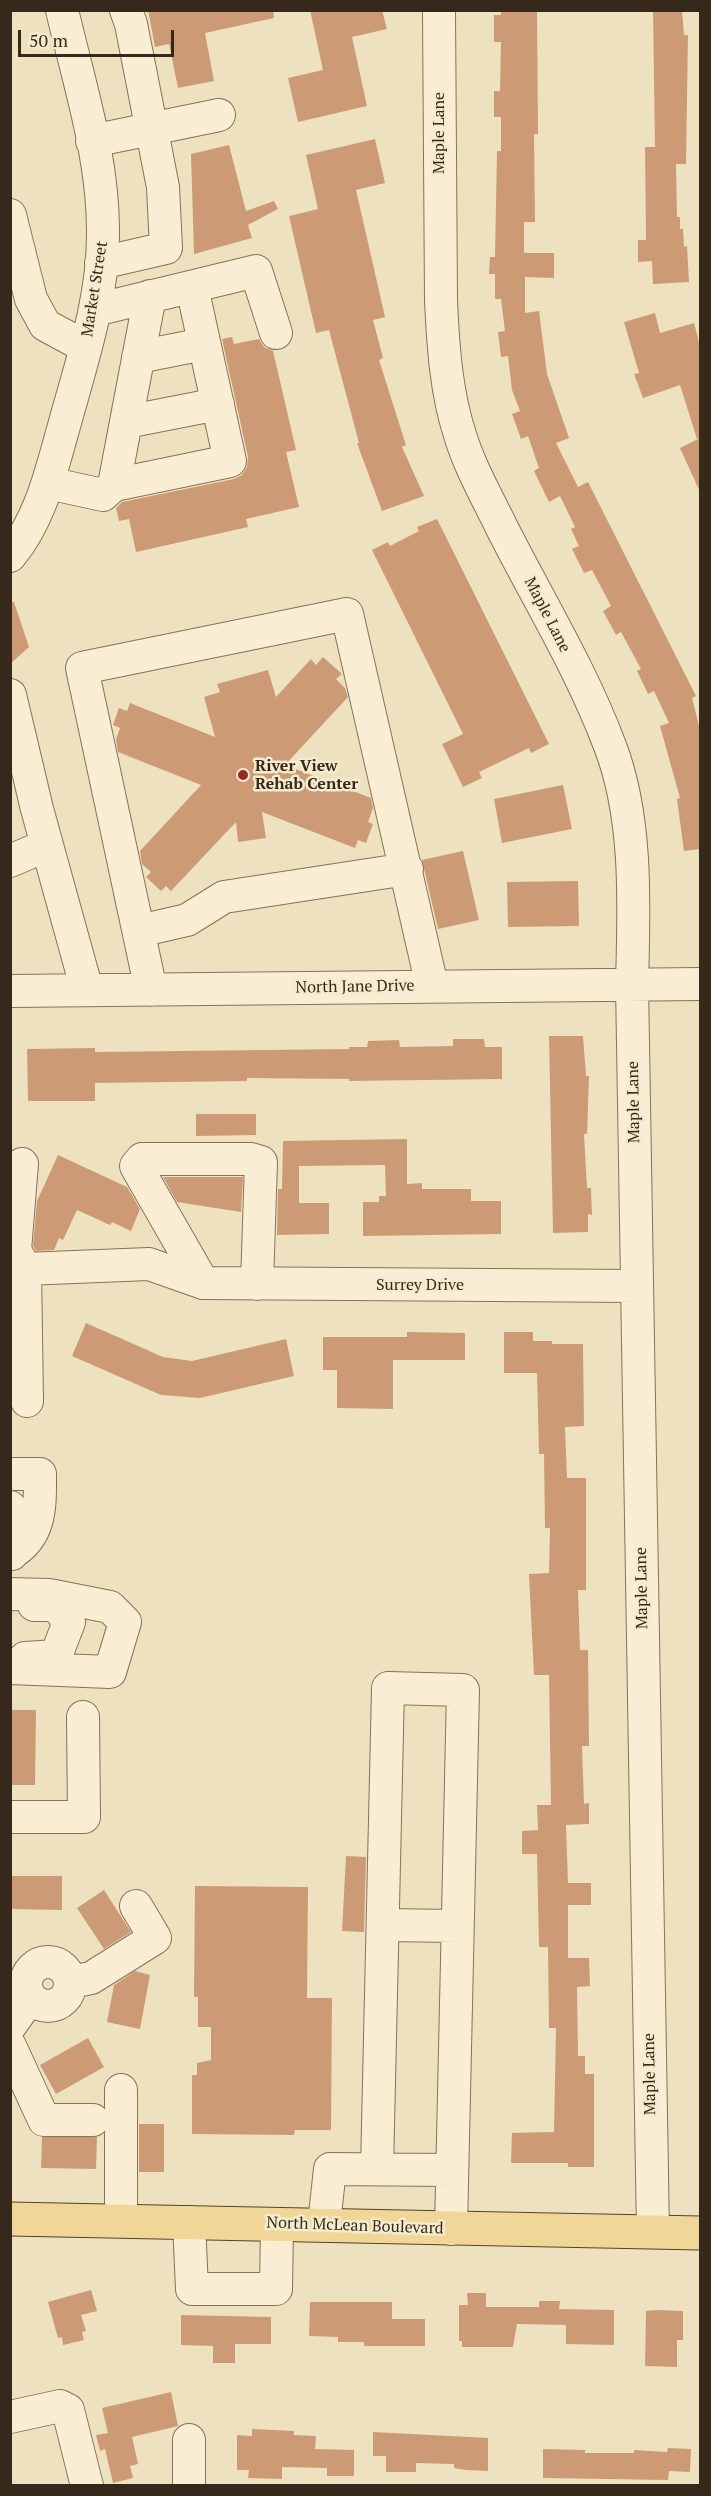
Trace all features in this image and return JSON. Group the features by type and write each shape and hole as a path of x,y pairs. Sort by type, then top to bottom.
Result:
{"main road":[{"name":"North McLean Boulevard","path":"10,2219 700,2233"}],"street":[{"name":"Market Street","path":"10,556 20,523 48,483 95,310 104,234 92,141 62,10"},
{"path":"101,263 166,248 163,187 131,24 126,10"},
{"name":"Maple Lane","path":"439,10 443,347 459,434 475,474 611,747 627,814 634,902 632,984 653,2232"},
{"path":"92,141 219,115"},
{"path":"10,215 31,299 45,325 86,347"},
{"path":"95,310 256,271 276,333"},
{"path":"48,483 103,495 114,485 230,461 192,286"},
{"path":"114,485 150,296"},
{"path":"138,357 204,344"},
{"path":"126,422 218,404"},
{"path":"152,990 82,668 347,614 432,986"},
{"path":"10,695 47,845 87,990"},
{"path":"10,861 47,845"},
{"path":"139,932 187,920 224,897 407,869"},
{"name":"North Jane Drive","path":"10,991 700,984"},
{"path":"203,1283 136,1166 142,1159 251,1159 261,1162 256,1284"},
{"path":"22,1164 15,1250 25,1269 27,1401"},
{"name":"Surrey Drive","path":"25,1269 149,1264 203,1283 637,1286"},
{"path":"10,1474 40,1474 40,1517 28,1537 11,1554"},
{"path":"10,1507 11,1554"},
{"path":"10,1594 49,1595 110,1607 125,1622 110,1672 17,1665"},
{"path":"10,1606 56,1605 69,1622 56,1656 17,1665"},
{"path":"377,2169 388,1688 463,1690 450,2229"},
{"path":"10,1817 84,1817 83,1717"},
{"path":"23,1981 42,2006 58,2005 69,1994 70,1982 91,1978 155,1938 136,1906"},
{"path":"383,1925 457,1926"},
{"path":"10,2026 23,1981"},
{"path":"10,2046 44,2120 93,2120"},
{"path":"121,2090 121,2221"},
{"path":"324,2224 330,2169 451,2170"},
{"path":"189,2222 192,2289 276,2289 277,2224"},
{"path":"10,2417 60,2406 68,2410 87,2486"},
{"path":"189,2440 189,2486"}],"building":[{"path":"148,10 273,10 274,18 205,33 214,81 178,88 169,44 155,47"},
{"path":"310,10 382,10 387,29 352,37 367,106 298,122 288,78 323,70"},
{"path":"501,10 537,10 538,134 534,134 535,222 524,222 524,253 554,253 554,278 525,277 525,313 539,311 547,374 569,438 556,443 578,487 588,482 696,696 692,698 700,730 700,849 684,851 677,799 680,798 660,726 669,723 654,691 648,694 637,671 641,669 621,632 616,635 603,611 611,606 592,570 584,573 572,549 579,546 571,529 575,527 560,496 549,502 534,471 539,468 528,436 521,439 512,414 520,411 512,390 508,356 501,357 498,332 505,331 501,299 495,299 495,274 489,274 490,257 495,257 497,151 501,151 501,117 494,117 494,91 500,91 501,42 494,42 494,15 501,15"},
{"path":"653,10 682,10 684,35 688,35 686,164 676,164 677,217 680,217 680,229 683,229 684,247 687,246 689,282 653,284 652,261 638,262 638,240 646,240 645,147 655,147"},
{"path":"375,139 385,183 356,190 385,317 373,320 383,358 379,360 406,445 402,447 424,496 382,511 357,443 359,443 329,330 316,333 289,216 318,209 306,155"},
{"path":"229,145 246,211 274,201 278,209 248,225 252,238 194,254 191,154"},
{"path":"655,313 660,333 694,323 700,346 700,438 697,439 680,385 643,398 634,374 639,373 624,322"},
{"path":"232,337 234,344 259,339 264,347 273,351 296,450 286,452 299,507 246,519 248,527 136,552 129,519 119,521 116,508 122,502 234,479 242,475 247,467 248,457 222,339"},
{"path":"700,438 700,492 680,448"},
{"path":"437,519 549,744 531,753 529,748 479,772 482,778 463,787 442,744 463,734 372,550 388,542 390,546 419,531 417,527"},
{"path":"10,602 14,602 29,647 10,664"},
{"name":"River View Rehab Center","path":"323,657 342,674 336,679 345,688 348,697 285,765 371,798 373,808 368,822 373,824 366,843 358,840 355,848 262,812 266,838 238,842 236,822 171,891 166,886 161,891 146,877 151,872 142,864 140,851 201,785 118,752 116,739 120,728 113,725 119,708 127,711 130,703 215,737 204,697 220,692 217,684 268,670 276,697 311,659 316,665"},
{"path":"563,785 572,829 502,843 494,799"},
{"path":"463,851 479,920 438,929 422,860"},
{"path":"578,881 579,926 508,927 507,882"},
{"path":"549,1036 583,1036 586,1076 589,1076 587,1134 584,1134 587,1188 591,1188 592,1215 588,1214 588,1232 553,1233"},
{"path":"453,1039 484,1039 485,1047 502,1047 502,1079 349,1081 349,1079 247,1078 247,1081 95,1083 95,1101 28,1101 27,1049 95,1048 95,1052 349,1049 349,1047 367,1047 368,1041 399,1040 400,1047 453,1046"},
{"path":"196,1114 256,1114 256,1135 196,1136"},
{"path":"407,1139 407,1184 422,1183 422,1189 471,1189 471,1201 501,1201 501,1234 363,1236 363,1202 379,1202 379,1196 386,1196 385,1165 299,1166 299,1203 329,1203 329,1234 277,1235 278,1189 282,1189 283,1141"},
{"path":"58,1155 127,1187 140,1209 131,1231 112,1222 110,1225 77,1210 63,1240 59,1238 54,1250 36,1251 33,1246 37,1201"},
{"path":"163,1177 243,1177 241,1212 177,1202"},
{"path":"86,1323 163,1357 192,1361 286,1339 294,1376 200,1398 161,1395 72,1356"},
{"path":"407,1332 465,1333 465,1360 393,1360 393,1409 337,1408 337,1370 323,1370 323,1337 407,1337"},
{"path":"504,1332 533,1332 533,1341 552,1341 552,1344 583,1344 584,1426 565,1427 567,1478 586,1478 586,1590 578,1590 580,1650 588,1650 589,1746 582,1746 584,1804 589,1803 589,1824 566,1825 568,1883 591,1883 591,1905 568,1905 568,1958 589,1958 590,1986 577,1987 578,2056 585,2056 585,2074 594,2074 594,2167 568,2167 568,2163 511,2163 512,2133 554,2132 556,2028 549,2028 548,1947 539,1947 537,1854 522,1854 522,1831 538,1830 537,1805 551,1805 549,1675 534,1675 529,1574 549,1573 550,1528 545,1528 544,1454 539,1454 537,1373 504,1373"},
{"path":"10,1710 36,1710 35,1785 10,1785"},
{"path":"346,1856 366,1857 364,1932 342,1931"},
{"path":"10,1876 62,1876 62,1910 10,1909"},
{"path":"195,1886 308,1887 307,1998 332,1998 331,2130 295,2130 294,2135 192,2134 192,2075 197,2075 197,2063 211,2060 211,2027 198,2027 198,1997 194,1997"},
{"path":"104,1890 131,1932 104,1949 77,1908"},
{"path":"135,1971 150,1975 140,2029 107,2022 114,1985"},
{"path":"88,2038 104,2067 56,2094 40,2065"},
{"path":"139,2124 164,2124 164,2172 139,2172"},
{"path":"42,2137 97,2137 96,2169 41,2168"},
{"path":"91,2290 97,2311 81,2315 86,2331 82,2332 84,2340 63,2345 62,2337 58,2338 48,2302"},
{"path":"467,2293 486,2293 486,2307 539,2307 539,2301 560,2301 559,2309 614,2310 614,2345 566,2344 566,2325 517,2324 513,2347 462,2347 462,2341 459,2341 459,2305 468,2305"},
{"path":"310,2302 392,2302 392,2319 425,2319 425,2346 364,2346 364,2342 338,2342 338,2337 309,2336"},
{"path":"646,2311 683,2311 683,2340 677,2340 677,2367 645,2366"},
{"path":"181,2315 271,2317 271,2344 235,2344 235,2363 213,2363 213,2346 181,2345"},
{"path":"171,2392 178,2426 132,2437 138,2464 130,2466 133,2478 113,2483 105,2449 100,2451 96,2435 108,2433 102,2408"},
{"path":"252,2429 294,2431 294,2435 316,2436 315,2449 354,2450 354,2476 327,2476 327,2468 282,2467 282,2479 248,2478 249,2470 237,2470 237,2435 252,2436"},
{"path":"373,2432 488,2438 488,2471 454,2468 454,2464 416,2463 416,2472 386,2472 386,2456 373,2456"},
{"path":"668,2448 691,2449 690,2472 669,2471 668,2480 543,2478 543,2449 585,2450 585,2453 634,2453 634,2450 667,2452"}],"place":[{"name":"River View Rehab Center","path":"243,775"}]}
